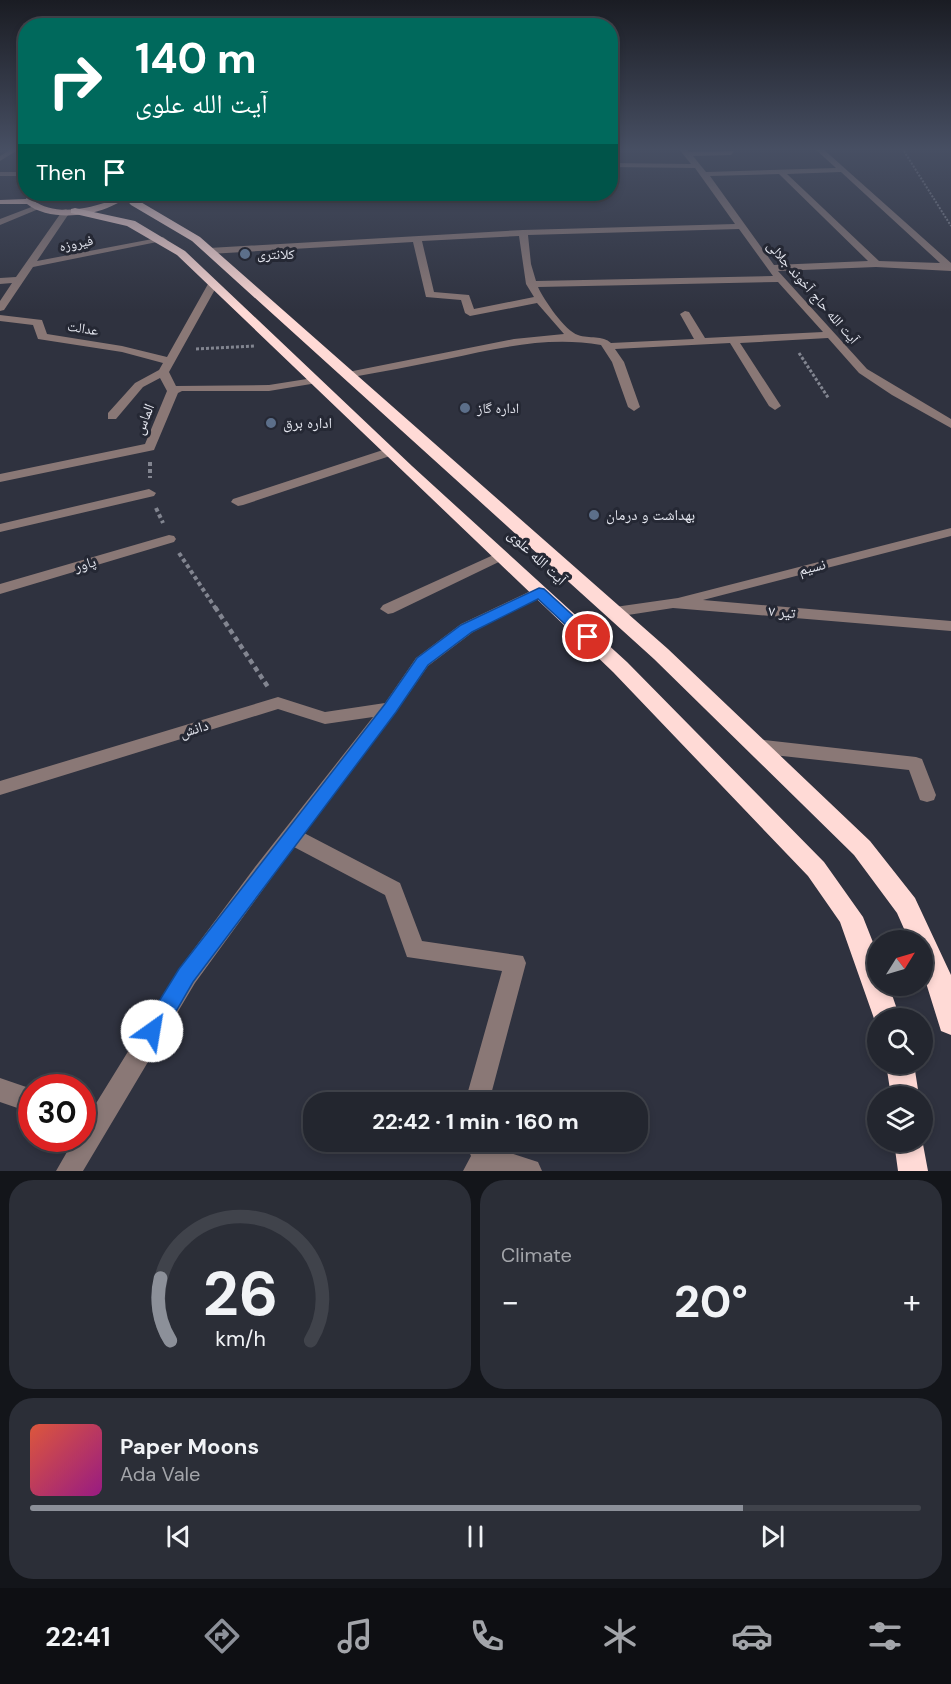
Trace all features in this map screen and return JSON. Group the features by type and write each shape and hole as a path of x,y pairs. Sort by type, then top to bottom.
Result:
{"highway":[{"name":"آیت الله علوی","path":"135,203 196,239 615,612 862,848 906,906 917,930"},
{"name":"آیت الله علوی","path":"70,212 121,219 148,229 181,253 388,452 620,667 816,869 851,917 877,983 884,1008"},
{"name":"آیت الله علوی","path":"933,965 942,984 951,1022"},
{"path":"910,1152 913,1171"}],"main road":[{"path":"34,203 37,208 70,212 114,203"}],"street":[{"name":"آیت الله حاج آخوند جلالی","path":"724,203 771,268 863,370 896,393 950,422"},
{"path":"813,203 876,264"},
{"path":"880,203 950,267"},
{"path":"6,222 37,208"},
{"path":"0,308 29,265 70,212"},
{"path":"209,251 523,233 740,226"},
{"path":"523,233 524,260 531,284 553,320 573,337"},
{"path":"417,239 430,295 465,297 470,313 540,299"},
{"name":"فیروزه","path":"29,265 163,240"},
{"path":"771,268 876,264 950,267"},
{"path":"0,281 20,279"},
{"path":"531,284 781,279"},
{"path":"112,416 139,386 163,372 178,350 192,319 213,284"},
{"path":"685,314 701,341"},
{"name":"عدالت","path":"0,318 38,322 42,337 122,349 170,361"},
{"path":"608,346 831,335"},
{"path":"347,375 507,342 554,336 573,337 605,342 618,362 634,408"},
{"path":"733,340 775,406"},
{"path":"163,372 173,391"},
{"name":"الماس","path":"0,478 150,447 173,391 180,388 269,388 313,381"},
{"path":"238,502 388,452"},
{"path":"0,528 149,493"},
{"name":"نسیم","path":"673,603 951,532"},
{"name":"پاور","path":"0,589 170,538"},
{"path":"388,609 500,556"},
{"path":"96,1111 186,976 390,708 422,662 466,628 539,592"},
{"name":"۷ تیر","path":"615,612 673,603 951,626"},
{"path":"278,703 325,718 390,708"},
{"name":"دانش","path":"0,788 278,703"},
{"path":"756,746 916,764 927,795"},
{"path":"291,836 393,889 415,950 515,963 480,1092"},
{"path":"0,1090 18,1096"},
{"path":"69,1171 77,1152"},
{"path":"479,1156 529,1171"}],"path":[{"path":"936,203 951,226"},
{"path":"789,337 829,399"},
{"path":"178,350 275,345"},
{"path":"150,447 149,493 170,538 278,703"}],"place":[{"name":"کلانتری","path":"245,254"},
{"name":"اداره گاز","path":"465,408"},
{"name":"اداره برق","path":"271,423"},
{"name":"بهداشت و درمان","path":"594,515"}],"route":[{"path":"152,1031 186,976 262,873 390,708 422,662 466,628 539,592 588,637"}]}
